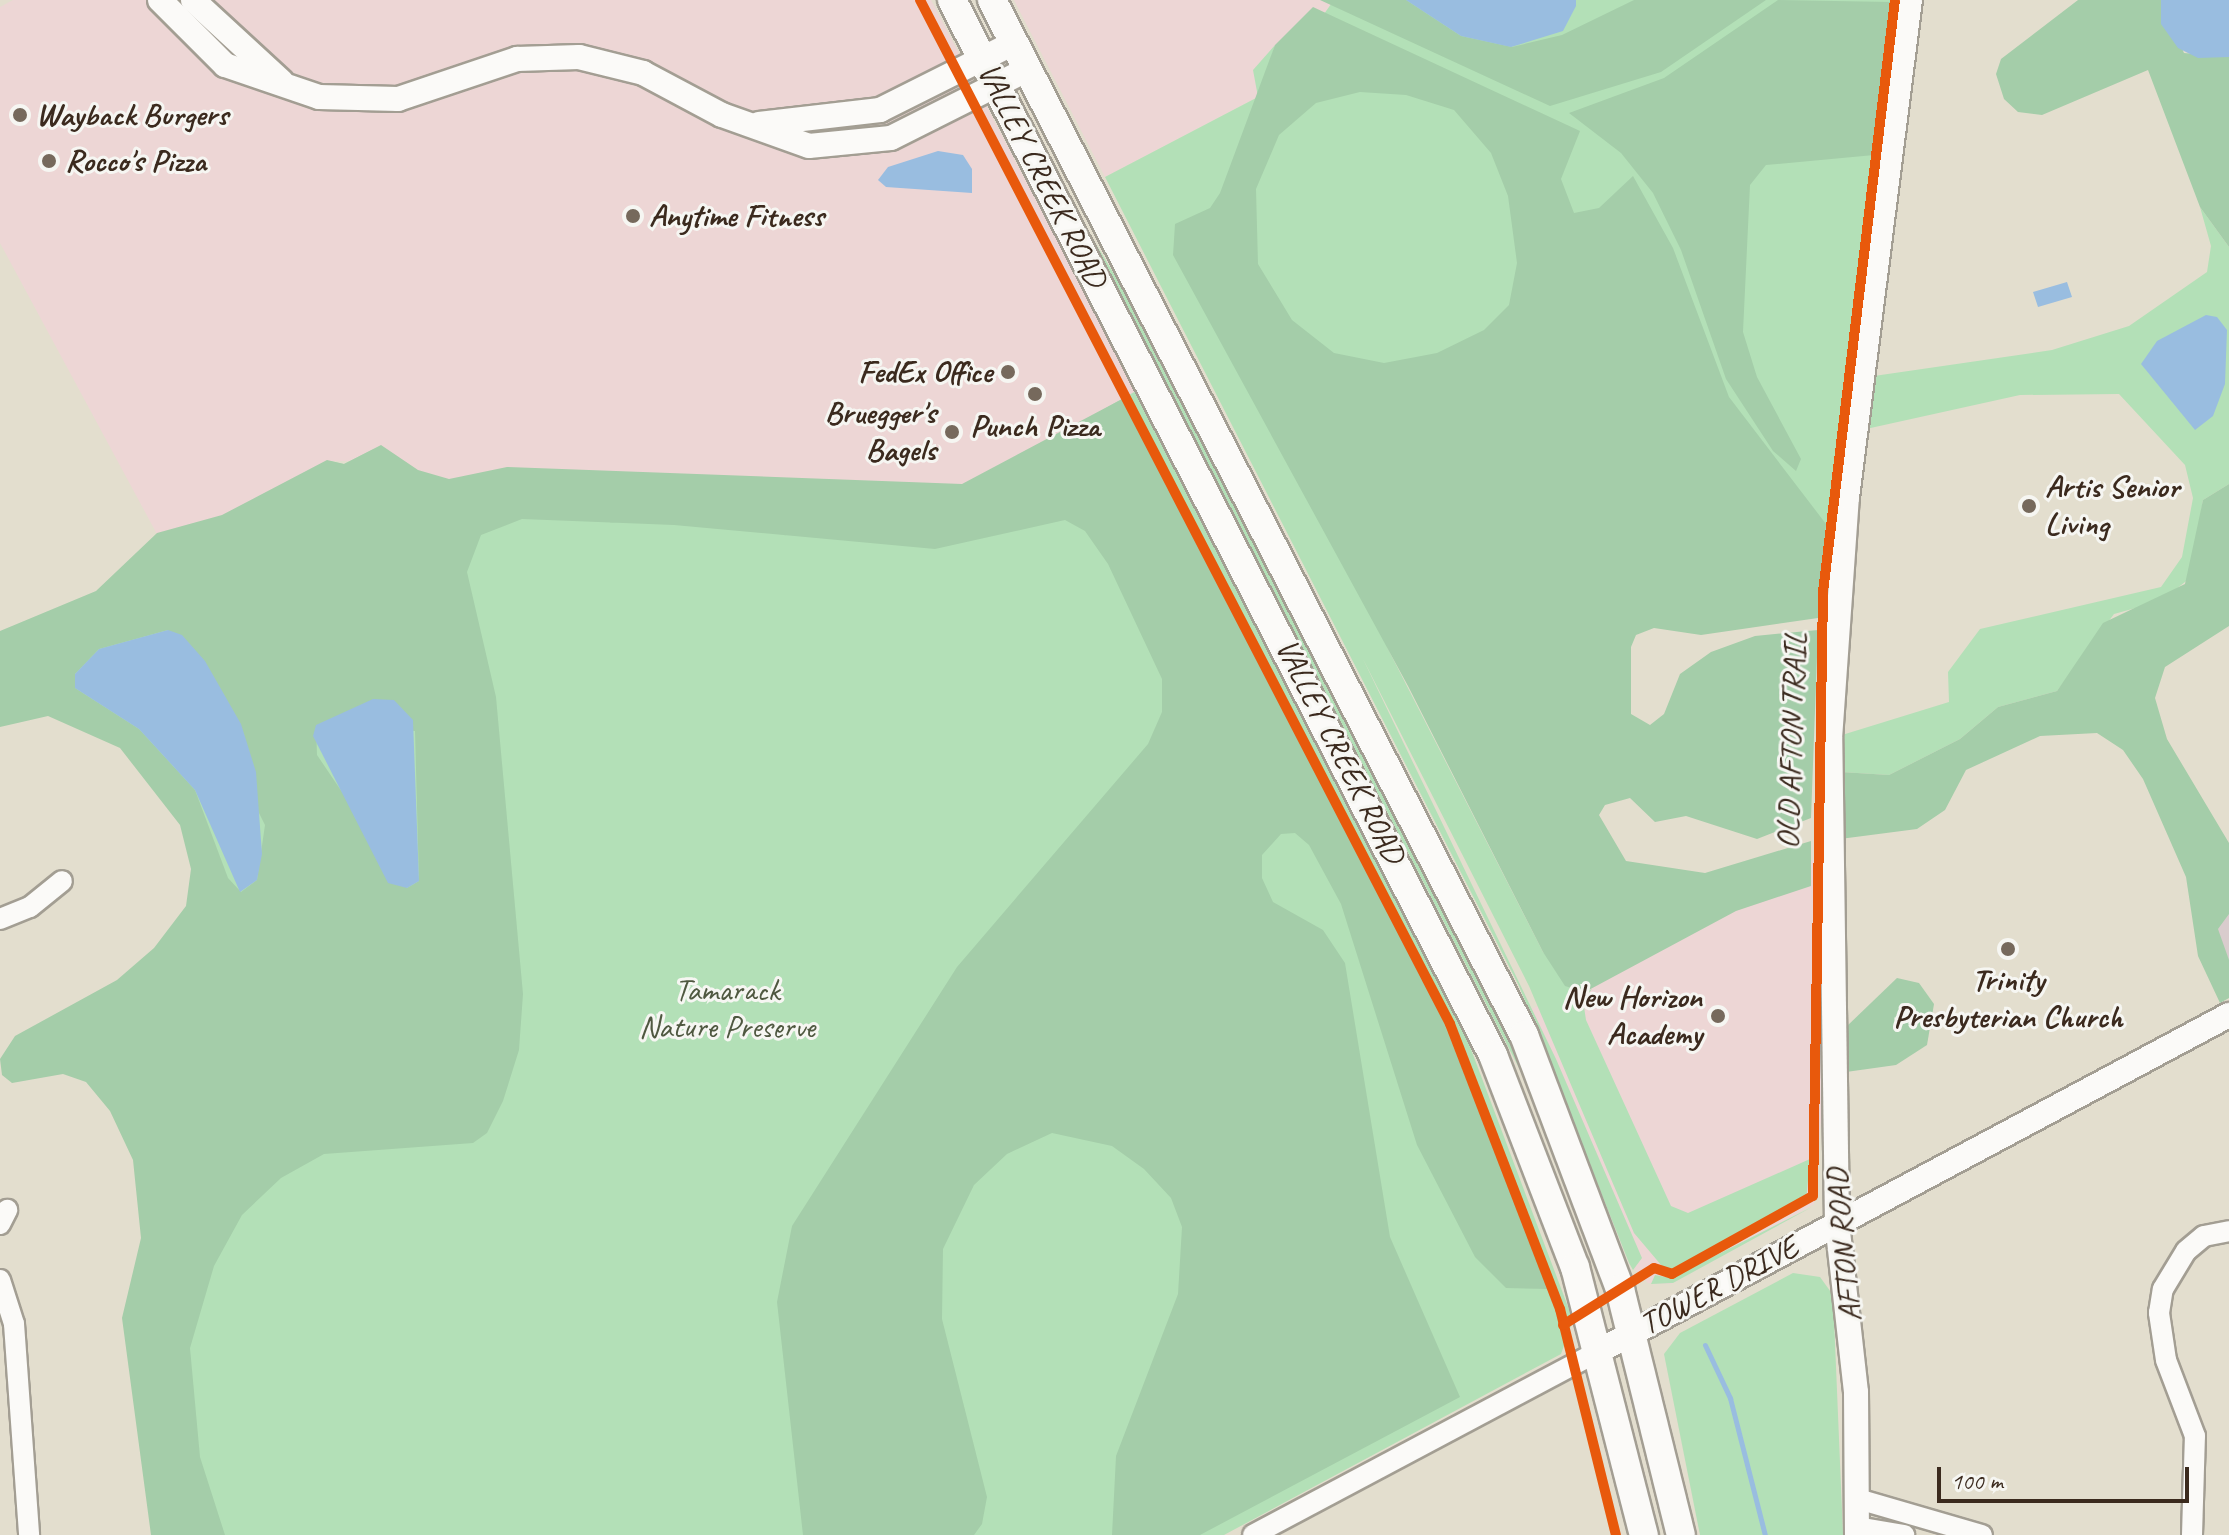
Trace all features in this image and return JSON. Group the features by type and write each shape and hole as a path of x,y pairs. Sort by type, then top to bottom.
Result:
{"main road":[{"name":"VALLEY CREEK ROAD","path":"952,0 1462,989 1541,1172 1601,1350 1644,1535"},
{"name":"VALLEY CREEK ROAD","path":"992,0 1491,966 1572,1152 1633,1332 1681,1535"}],"street":[{"path":"160,0 225,65 258,81 281,81"},
{"path":"193,0 281,81 319,97 371,102 517,59 579,57 643,73 752,125 809,146 865,144 922,126 1028,69"},
{"name":"AFTON ROAD","path":"1857,1531 1853,1350 1837,1223 1828,832 1833,659 1910,0"},
{"path":"752,125 880,110 1014,43"},
{"path":"0,919 30,907 62,881"},
{"name":"TOWER DRIVE","path":"1253,1535 2229,1015"},
{"path":"2192,1535 2195,1436 2166,1360 2159,1313 2163,1289 2186,1251 2204,1236 2229,1231"},
{"path":"0,1280 14,1324 29,1535"},
{"path":"1858,1499 1982,1535"},
{"path":"1857,1531 1904,1535"}],"shaded area":[{"path":"13,0 931,0 1138,395 954,494 411,519 352,461 329,461 165,549 0,243 0,7"},
{"path":"1014,0 1334,0 1269,91 1105,177"},
{"path":"1817,858 1823,1095 1814,1204 1671,1284 1648,1283 1629,1263 1530,1010"},
{"path":"2229,903 2229,968 2202,917"}],"green space":[{"path":"1320,0 1406,0 1461,36 1512,47 1562,35 1634,0 1766,0 1661,72 1550,106"},
{"path":"1334,0 1902,0 1828,580 1811,563 1387,647 1543,952 1585,992 1592,989 1583,1000 1586,1020 1671,1206 1688,1213 1810,1159 1806,1202 1667,1272 1634,1233 1529,986 1363,659 1556,1059 1642,1258 1633,1270 1629,1263 1519,986 1105,177 1258,97 1253,70 1275,45 1260,95 1269,91"},
{"path":"1778,0 1891,2 1874,155 1766,165 1750,185 1743,332 1757,377 1801,459 1796,471 1773,451 1726,379 1681,250 1653,193 1621,153 1569,113 1664,78"},
{"path":"2078,0 2161,0 2184,53 2229,57 2229,247 2200,207 2148,70 2042,115 2018,112 2004,99 1996,74 2001,59"},
{"path":"1313,7 1580,131 1561,179 1574,213 1599,208 1633,176 1673,248 1729,397 1826,524 1818,618 1701,635 1654,628 1636,635 1631,647 1631,714 1650,725 1664,714 1680,674 1711,652 1755,636 1818,630 1811,818 1757,839 1686,816 1655,822 1630,798 1605,805 1599,815 1626,861 1705,873 1811,841 1811,886 1736,911 1585,992 1565,986 1543,952 1408,686 1173,255 1175,224 1210,208 1220,193 1275,45","holes":["1360,92 1406,95 1454,110 1491,153 1508,196 1517,263 1509,305 1484,330 1437,353 1384,363 1334,353 1292,320 1258,264 1256,189 1279,135 1316,103"]},
{"path":"2200,207 2229,247 2229,484 2203,500 2190,578 2161,601 2114,614 2057,691 1998,707 1960,739 1889,775 1841,772 1842,735 1949,702 1948,672 1980,629 2161,587 2182,557 2193,498 2185,465 2119,394 2020,395 1866,429 1874,376 2052,350 2129,326 2207,272 2211,246"},
{"path":"1087,229 1165,359 1491,990 1536,1101"},
{"name":"Tamarack Nature Preserve","path":"1136,391 1466,1036 1573,1320 1561,1354 1224,1535 161,1535 211,901 185,807 121,738 0,674 329,461 344,464 374,449 412,519 954,494"},
{"path":"1124,398 1434,998 1550,1289 1506,1288 1475,1257 1417,1145 1341,904 1309,845 1295,833 1281,834 1262,855 1262,878 1273,902 1323,930 1345,963 1390,1237 1460,1397 1200,1535 1112,1535 1116,1456 1178,1294 1182,1227 1171,1198 1144,1169 1112,1146 1052,1133 1007,1154 974,1185 943,1249 942,1319 987,1497 982,1524 974,1535 803,1535 777,1302 792,1226 957,967 1148,744 1162,712 1162,679 1108,564 1085,531 1065,520 935,549 674,525 522,519 481,535 467,572 496,697 523,994 519,1050 503,1101 487,1133 473,1143 324,1154 281,1178 242,1215 214,1266 190,1348 200,1457 225,1535 151,1535 122,1318 141,1238 133,1160 110,1111 86,1082 63,1074 12,1083 2,1075 0,1059 15,1036 117,980 154,948 186,906 191,869 180,825 120,748 48,716 0,727 0,631 96,591 157,533 222,515 327,460 344,464 381,445 418,470 449,479 507,467 962,484","holes":["168,630 265,825 257,880 241,892 228,878 195,790 139,729 75,688 75,674 99,649","316,725 415,731 419,881 407,888 317,755"]},
{"path":"2229,484 2229,626 2165,667 2155,698 2167,739 2229,843 2229,914 2218,929 2229,960 2229,998 2220,1003 2198,956 2186,877 2143,779 2123,750 2097,733 2040,736 1966,770 1945,810 1917,829 1840,839 1841,772 1889,775 1960,739 1998,707 2057,691 2103,623 2185,584 2203,500"},
{"path":"1897,978 1919,983 1934,1004 1927,1045 1896,1065 1846,1072 1845,1028"},
{"path":"1812,1207 1673,1283 1651,1284 1655,1275 1671,1278"},
{"path":"1793,1273 1820,1277 1833,1295 1843,1535 1700,1535 1664,1354 1680,1333"}],"water":[{"path":"1406,0 1576,0 1576,6 1563,31 1511,47 1461,36"},
{"path":"2161,0 2229,0 2229,57 2198,58 2178,48 2161,24"},
{"path":"938,151 963,155 972,169 972,193 886,187 878,180 888,167"},
{"path":"2067,282 2072,297 2038,307 2033,292"},
{"path":"2206,315 2217,317 2227,330 2225,384 2213,416 2195,430 2141,364 2157,341"},
{"path":"168,630 182,635 205,661 241,724 256,772 262,854 257,880 240,892 195,790 139,729 75,688 75,674 99,649"},
{"path":"373,699 394,700 413,720 419,881 407,888 388,883 313,736 316,725"}],"waterway":[{"path":"1705,1345 1730,1398 1765,1535"}],"cycle path":[{"path":"920,0 1450,1024 1560,1309 1616,1535"},
{"name":"OLD AFTON TRAIL","path":"1563,1325 1654,1268 1672,1274 1813,1196 1823,592 1895,0"}],"place":[{"name":"Wayback Burgers","path":"20,115"},
{"name":"Rocco's Pizza","path":"49,161"},
{"name":"Anytime Fitness","path":"633,216"},
{"name":"FedEx Office","path":"1008,372"},
{"name":"Punch Pizza","path":"1035,394"},
{"name":"Bruegger's Bagels","path":"952,432"},
{"name":"Artis Senior Living","path":"2029,506"},
{"name":"Trinity Presbyterian Church","path":"2008,949"},
{"name":"New Horizon Academy","path":"1718,1016"}]}
